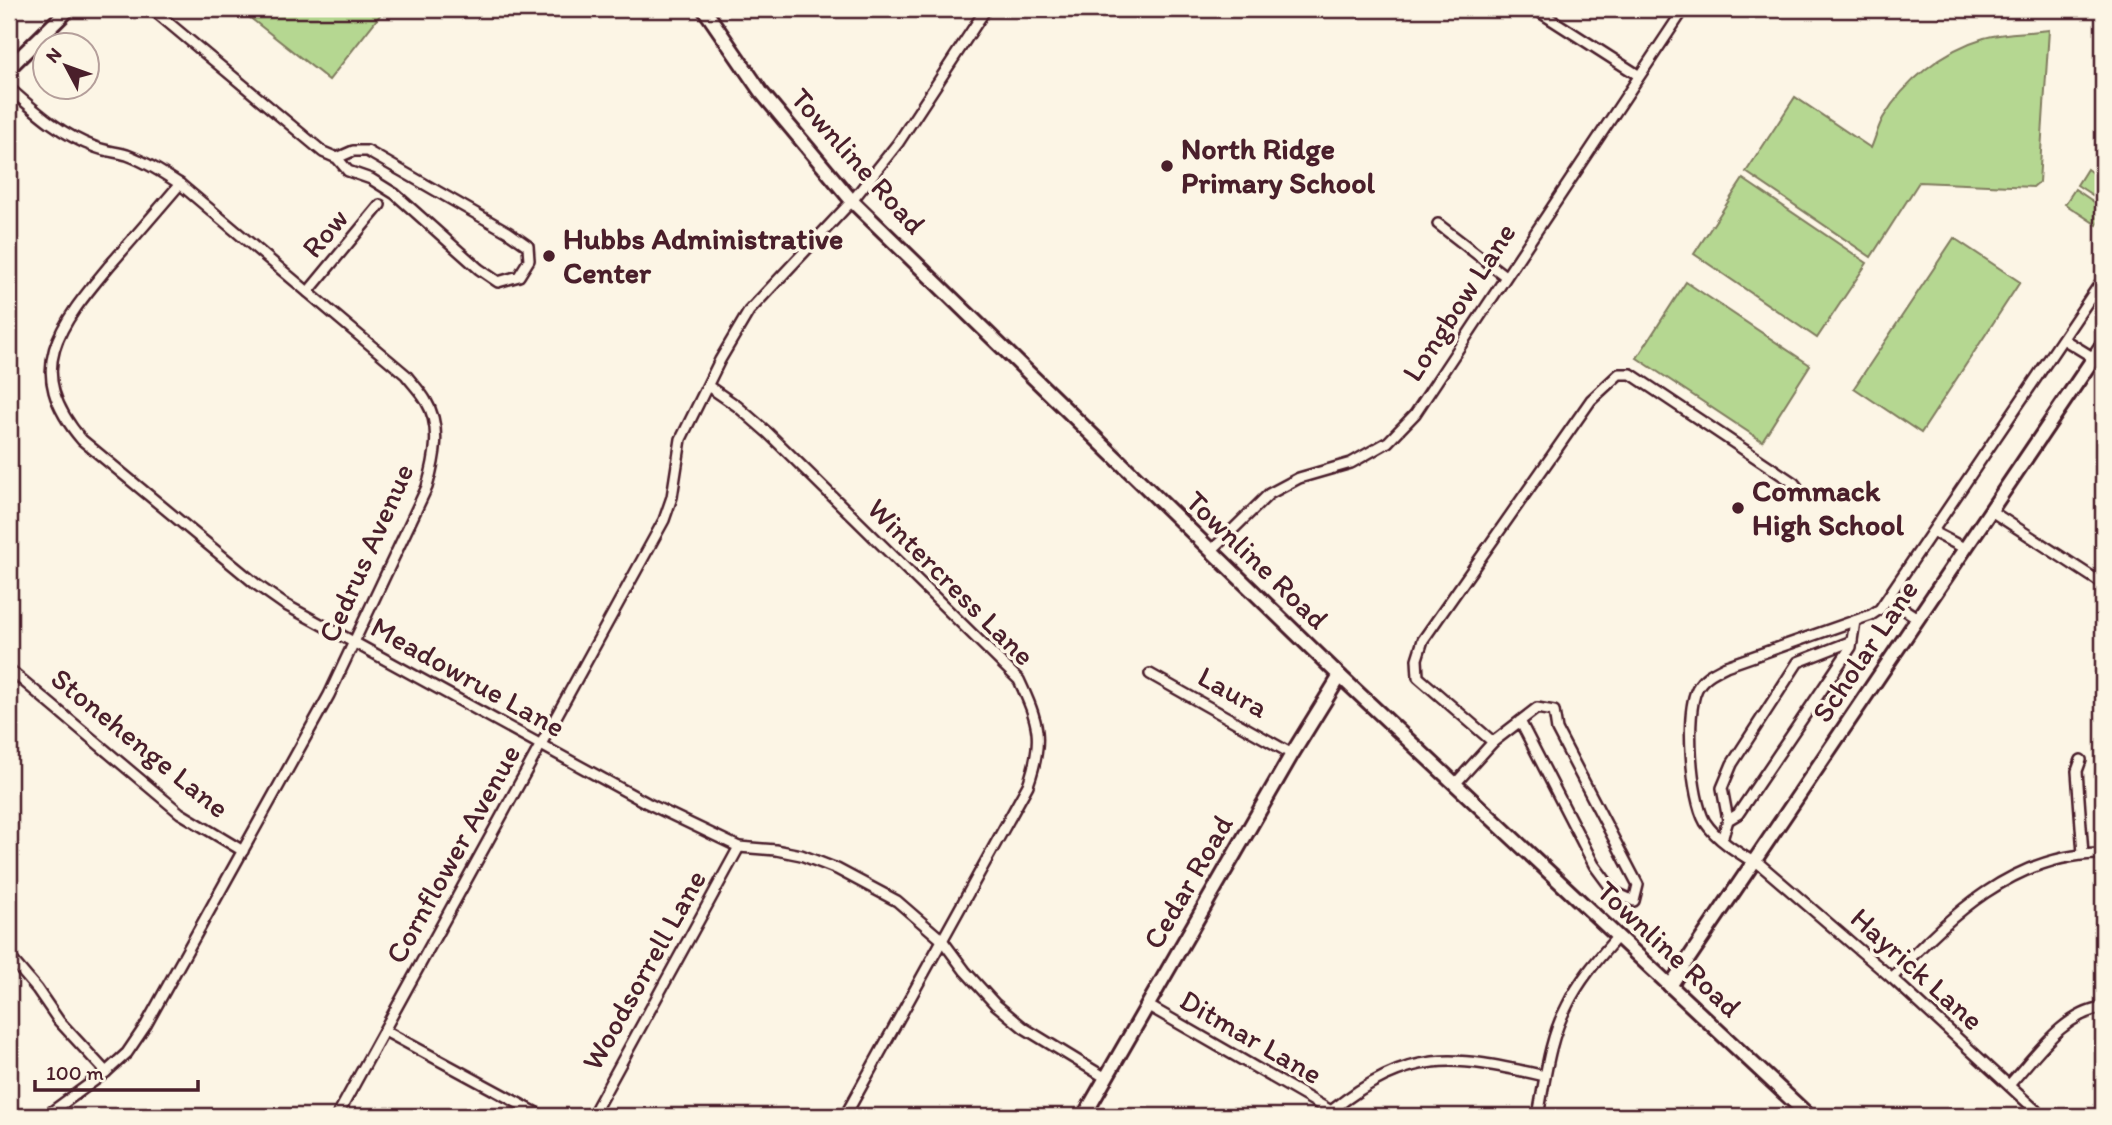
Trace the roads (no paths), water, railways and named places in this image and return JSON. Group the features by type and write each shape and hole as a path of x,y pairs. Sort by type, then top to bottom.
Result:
{"main road":[{"path":"9,68 69,9"},
{"name":"Townline Road","path":"705,9 761,92 852,201 1340,676 1809,1116"},
{"name":"Scholar Lane","path":"1670,986 2103,344"},
{"name":"Cedar Road","path":"1084,1116 1292,754 1340,676"}],"street":[{"path":"152,9 323,152 337,158 348,172 371,178 395,194 479,269 498,282 519,276 529,260 528,246 508,232 367,151 353,151 337,158"},
{"name":"Cornflower Avenue","path":"337,1116 664,520 672,497 681,439 749,311 852,201 898,143 986,9"},
{"path":"1535,9 1638,75"},
{"name":"Longbow Lane","path":"1211,551 1269,494 1299,478 1351,463 1388,442 1415,414 1684,9"},
{"name":"Cedrus Avenue","path":"9,88 51,124 69,135 94,147 128,156 156,168 180,184 405,375 427,402 435,429 435,458 427,486 329,695 146,1026 127,1053 106,1072 46,1116"},
{"name":"Meadowrue Lane","path":"180,184 77,304 60,332 51,379 67,422 82,440 257,585 285,604 647,803 739,847 801,855 837,869 897,901 942,940 995,1004 1024,1028 1106,1078"},
{"name":"Row","path":"308,292 380,205"},
{"path":"1438,224 1505,276"},
{"path":"1919,619 1888,599 1897,582 2103,278"},
{"path":"2063,339 2094,358"},
{"path":"1493,742 1418,677 1417,659 1423,640 1591,400 1619,373 1631,374 1798,488"},
{"name":"Wintercress Lane","path":"708,386 737,406 768,433 1019,680 1032,708 1038,736 1038,759 1028,785 845,1116"},
{"path":"1991,511 2103,584"},
{"path":"1933,532 1966,549"},
{"name":"Hayrick Lane","path":"1888,599 1876,612 1726,666 1706,677 1697,689 1693,704 1690,740 1695,791 1704,820 1722,840 1755,862 1892,978 2042,1116"},
{"path":"1728,820 1738,814 1852,647 1855,621"},
{"path":"1722,840 1728,820 1722,788 1732,764 1798,662 1852,641"},
{"name":"Stonehenge Lane","path":"9,669 180,813 243,851"},
{"name":"Laura","path":"1150,674 1292,754"},
{"path":"1455,784 1493,742 1520,721 1537,708 1554,711 1557,730 1638,885 1633,901 1614,892 1594,865 1520,721"},
{"path":"2081,760 2077,771 2083,854"},
{"name":"Woodsorrell Lane","path":"592,1116 739,847"},
{"path":"1892,978 1928,939 1979,897 2008,879 2043,864 2083,854 2103,854"},
{"path":"1538,1116 1555,1036 1565,1008 1594,963 1618,936"},
{"path":"9,956 59,1021 106,1072"},
{"name":"Ditmar Lane","path":"1147,1005 1330,1114"},
{"path":"2009,1086 2071,1021 2093,1009 2103,1008"},
{"path":"385,1031 542,1116"},
{"path":"1330,1114 1359,1089 1392,1071 1423,1063 1452,1060 1483,1062 1545,1076"}],"place":[{"name":"North Ridge Primary School","path":"1167,166"},
{"name":"Hubbs Administrative Center","path":"549,256"},
{"name":"Commack High School","path":"1738,508"}]}
